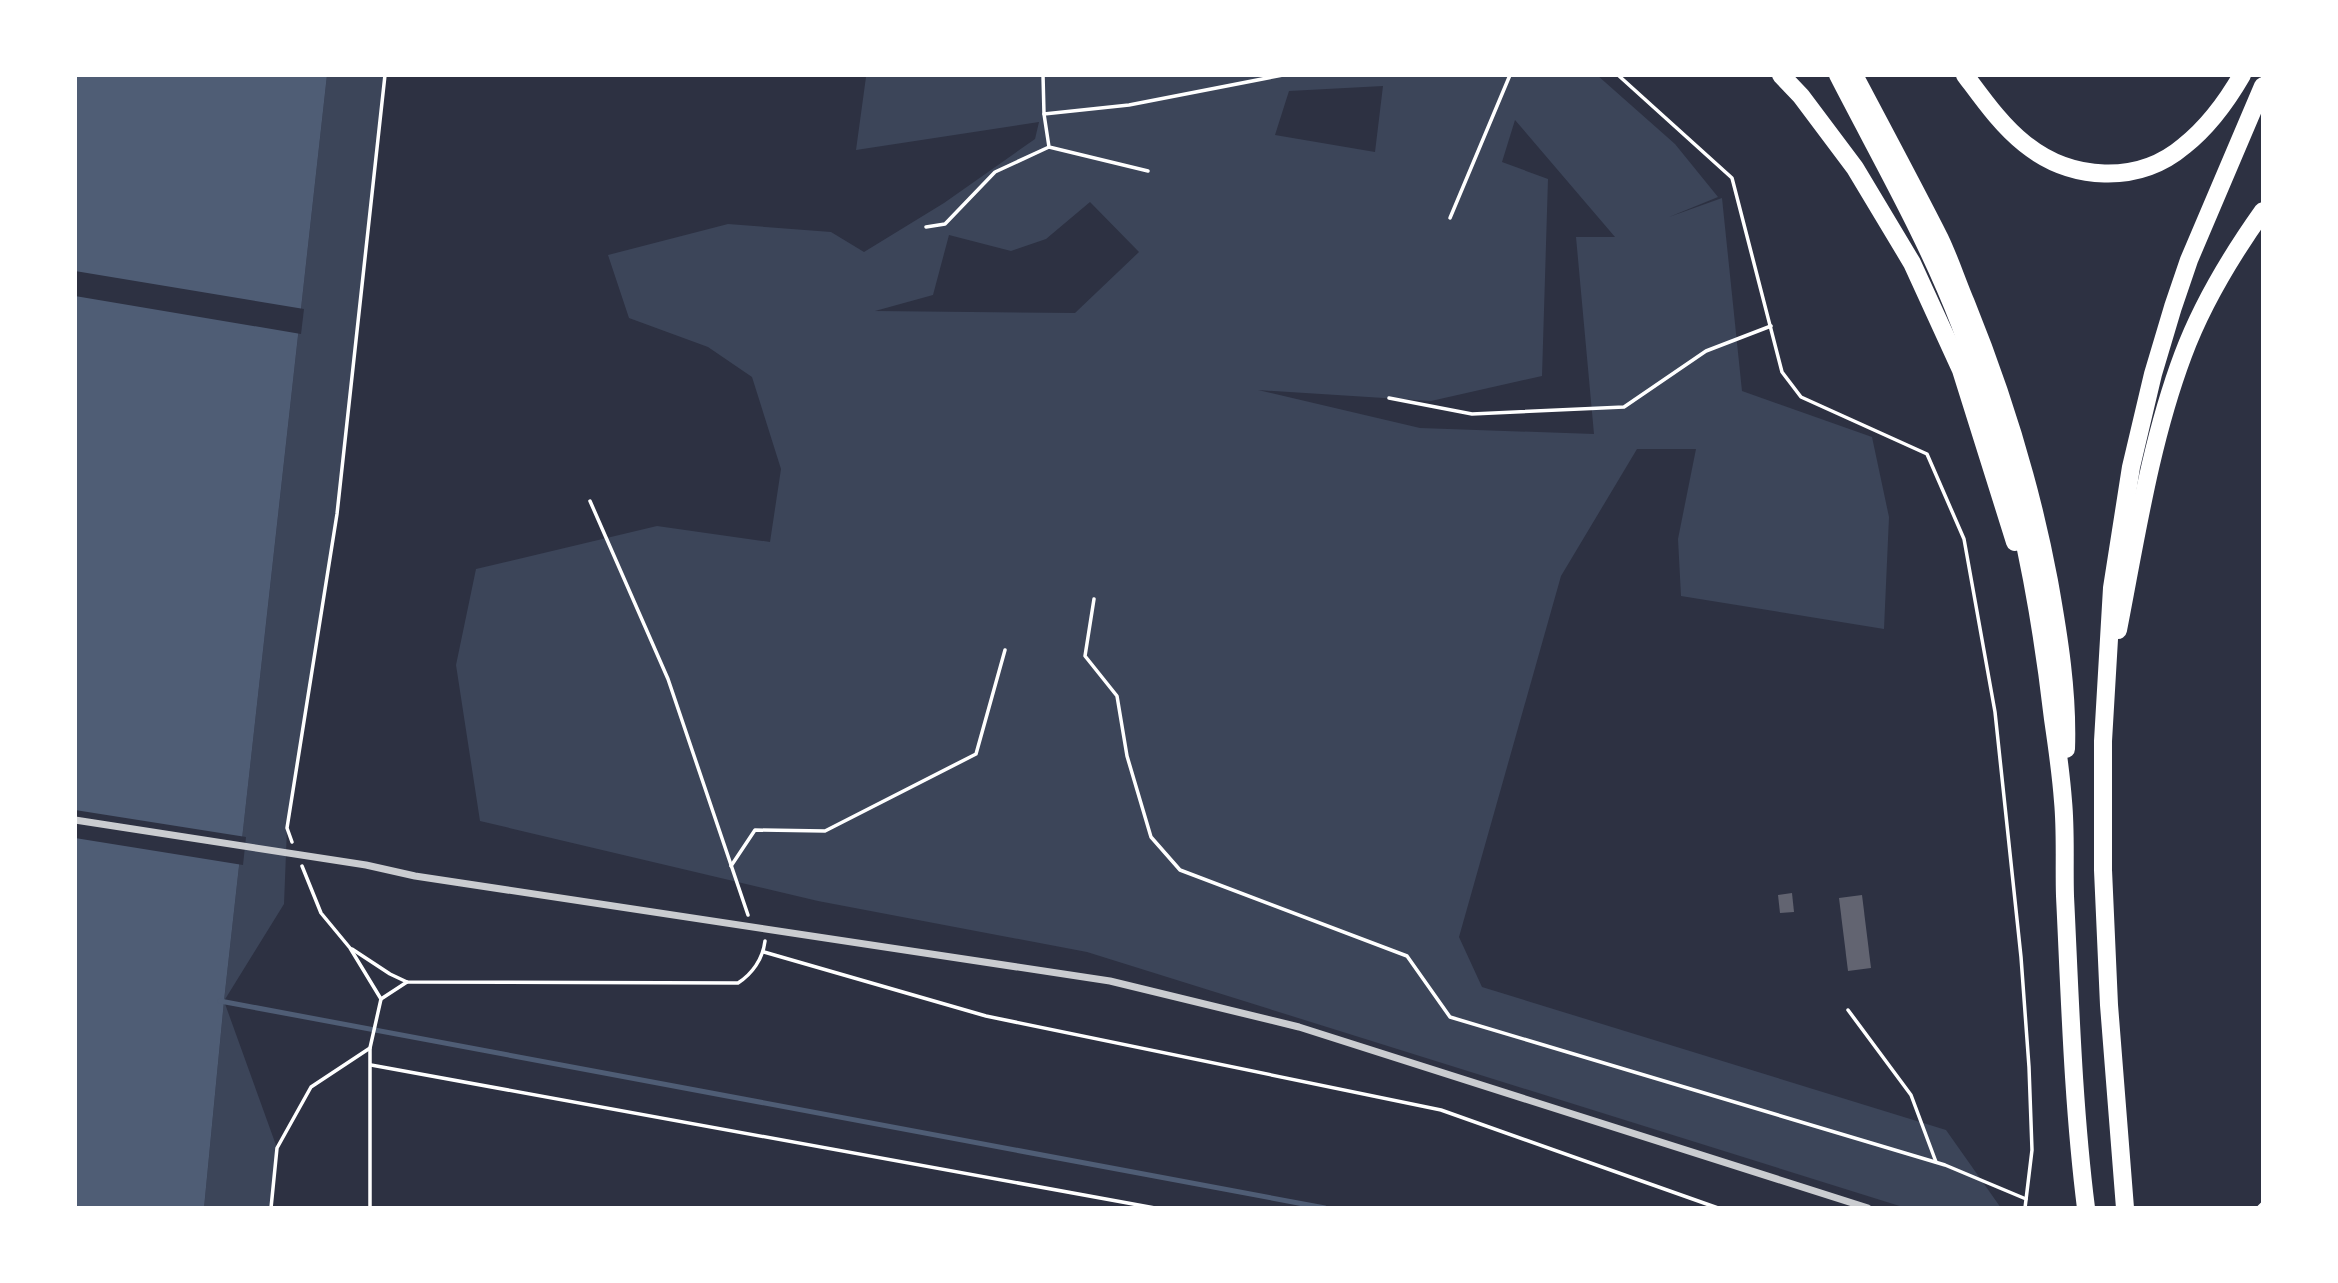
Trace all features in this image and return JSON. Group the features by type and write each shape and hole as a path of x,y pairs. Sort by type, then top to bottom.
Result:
{"highway":[{"path":"1781,75 1801,96 1854,168 1912,263 1944,328 1961,370 2041,622"},
{"path":"1838,75 1932,259 1959,322 2006,460 2024,531 2041,622 2063,802"},
{"path":"1854,75 1941,242 1977,329 2013,429 2043,549 2063,669 2067,722 2063,802 2066,895 2076,1096 2085,1200"},
{"path":"1965,75 2011,133 2027,146 2045,159 2068,168 2097,174 2127,172 2145,167 2183,148 2202,131 2242,75"},
{"path":"2124,1204 2105,936 2103,870 2105,699 2112,588 2131,467 2153,374 2189,260 2262,87"},
{"path":"2105,699 2149,474 2166,406 2183,355 2207,301 2235,249 2263,211"}],"street":[{"path":"75,820 366,865 415,876 1110,981 1299,1027 1868,1208"}],"path":[{"path":"296,852 287,828 337,514 385,75"},
{"path":"1043,75 1044,114 1049,147"},
{"path":"1044,114 1129,105 1283,75"},
{"path":"1450,218 1510,75"},
{"path":"1618,75 1732,178 1782,372 1801,397 1927,454 1964,540 1995,712 2021,957 2032,1150 2025,1208"},
{"path":"926,227 945,224 995,172 1049,147 1148,171"},
{"path":"1389,398 1472,414 1624,407 1706,351 1771,326"},
{"path":"590,501 668,679 752,927"},
{"path":"1094,599 1085,656 1116,696 1127,756 1151,837 1180,870 1407,956 1450,1017 1936,1162 2026,1199"},
{"path":"731,866 755,830 825,831 976,754 1005,650"},
{"path":"301,864 321,912 350,948 381,999"},
{"path":"350,948 407,982 738,983 748,977 764,952 766,930"},
{"path":"764,952 986,1016 1441,1110 1718,1208"},
{"path":"370,1208 370,1048 381,999 407,982"},
{"path":"1848,1010 1911,1096 1936,1162"},
{"path":"271,1208 277,1148 311,1087 370,1048"},
{"path":"371,1065 1155,1208"},
{"path":"2258,1208 2263,1203"}],"shaded area":[{"path":"75,75 327,75 224,1001 204,1208 75,1208"},
{"path":"327,75 386,75 337,514 287,828 284,904 224,1001"},
{"path":"1597,75 1675,144 1718,197 1669,217 1722,198 1742,391 1872,437 1889,517 1884,629 1681,596 1678,539 1696,449 1637,449 1561,576 1459,937 1482,987 1946,1130 2001,1208 1906,1208 1087,952 818,901 480,821 456,665 476,569 657,526 770,542 781,469 752,377 708,347 629,318 608,255 728,224 831,232 864,252 944,203 1035,139 1039,122 856,150 866,77","holes":["1383,86 1375,152 1275,135 1289,91","1515,120 1615,237 1576,237 1594,434 1420,428 1258,390 1431,401 1542,376 1548,179 1502,162","1090,202 1139,252 1075,313 875,311 933,295 949,235 1011,251 1046,239"]},
{"path":"224,1001 277,1148 271,1208 204,1208"}],"pier":[{"path":"75,271 304,309 301,334 75,296"},
{"path":"75,810 246,837 243,865 75,838"}],"building":[{"path":"1792,893 1794,912 1780,913 1778,895"},
{"path":"1862,895 1871,968 1848,971 1839,898"}],"waterway":[{"path":"220,1001 1325,1208"}]}
